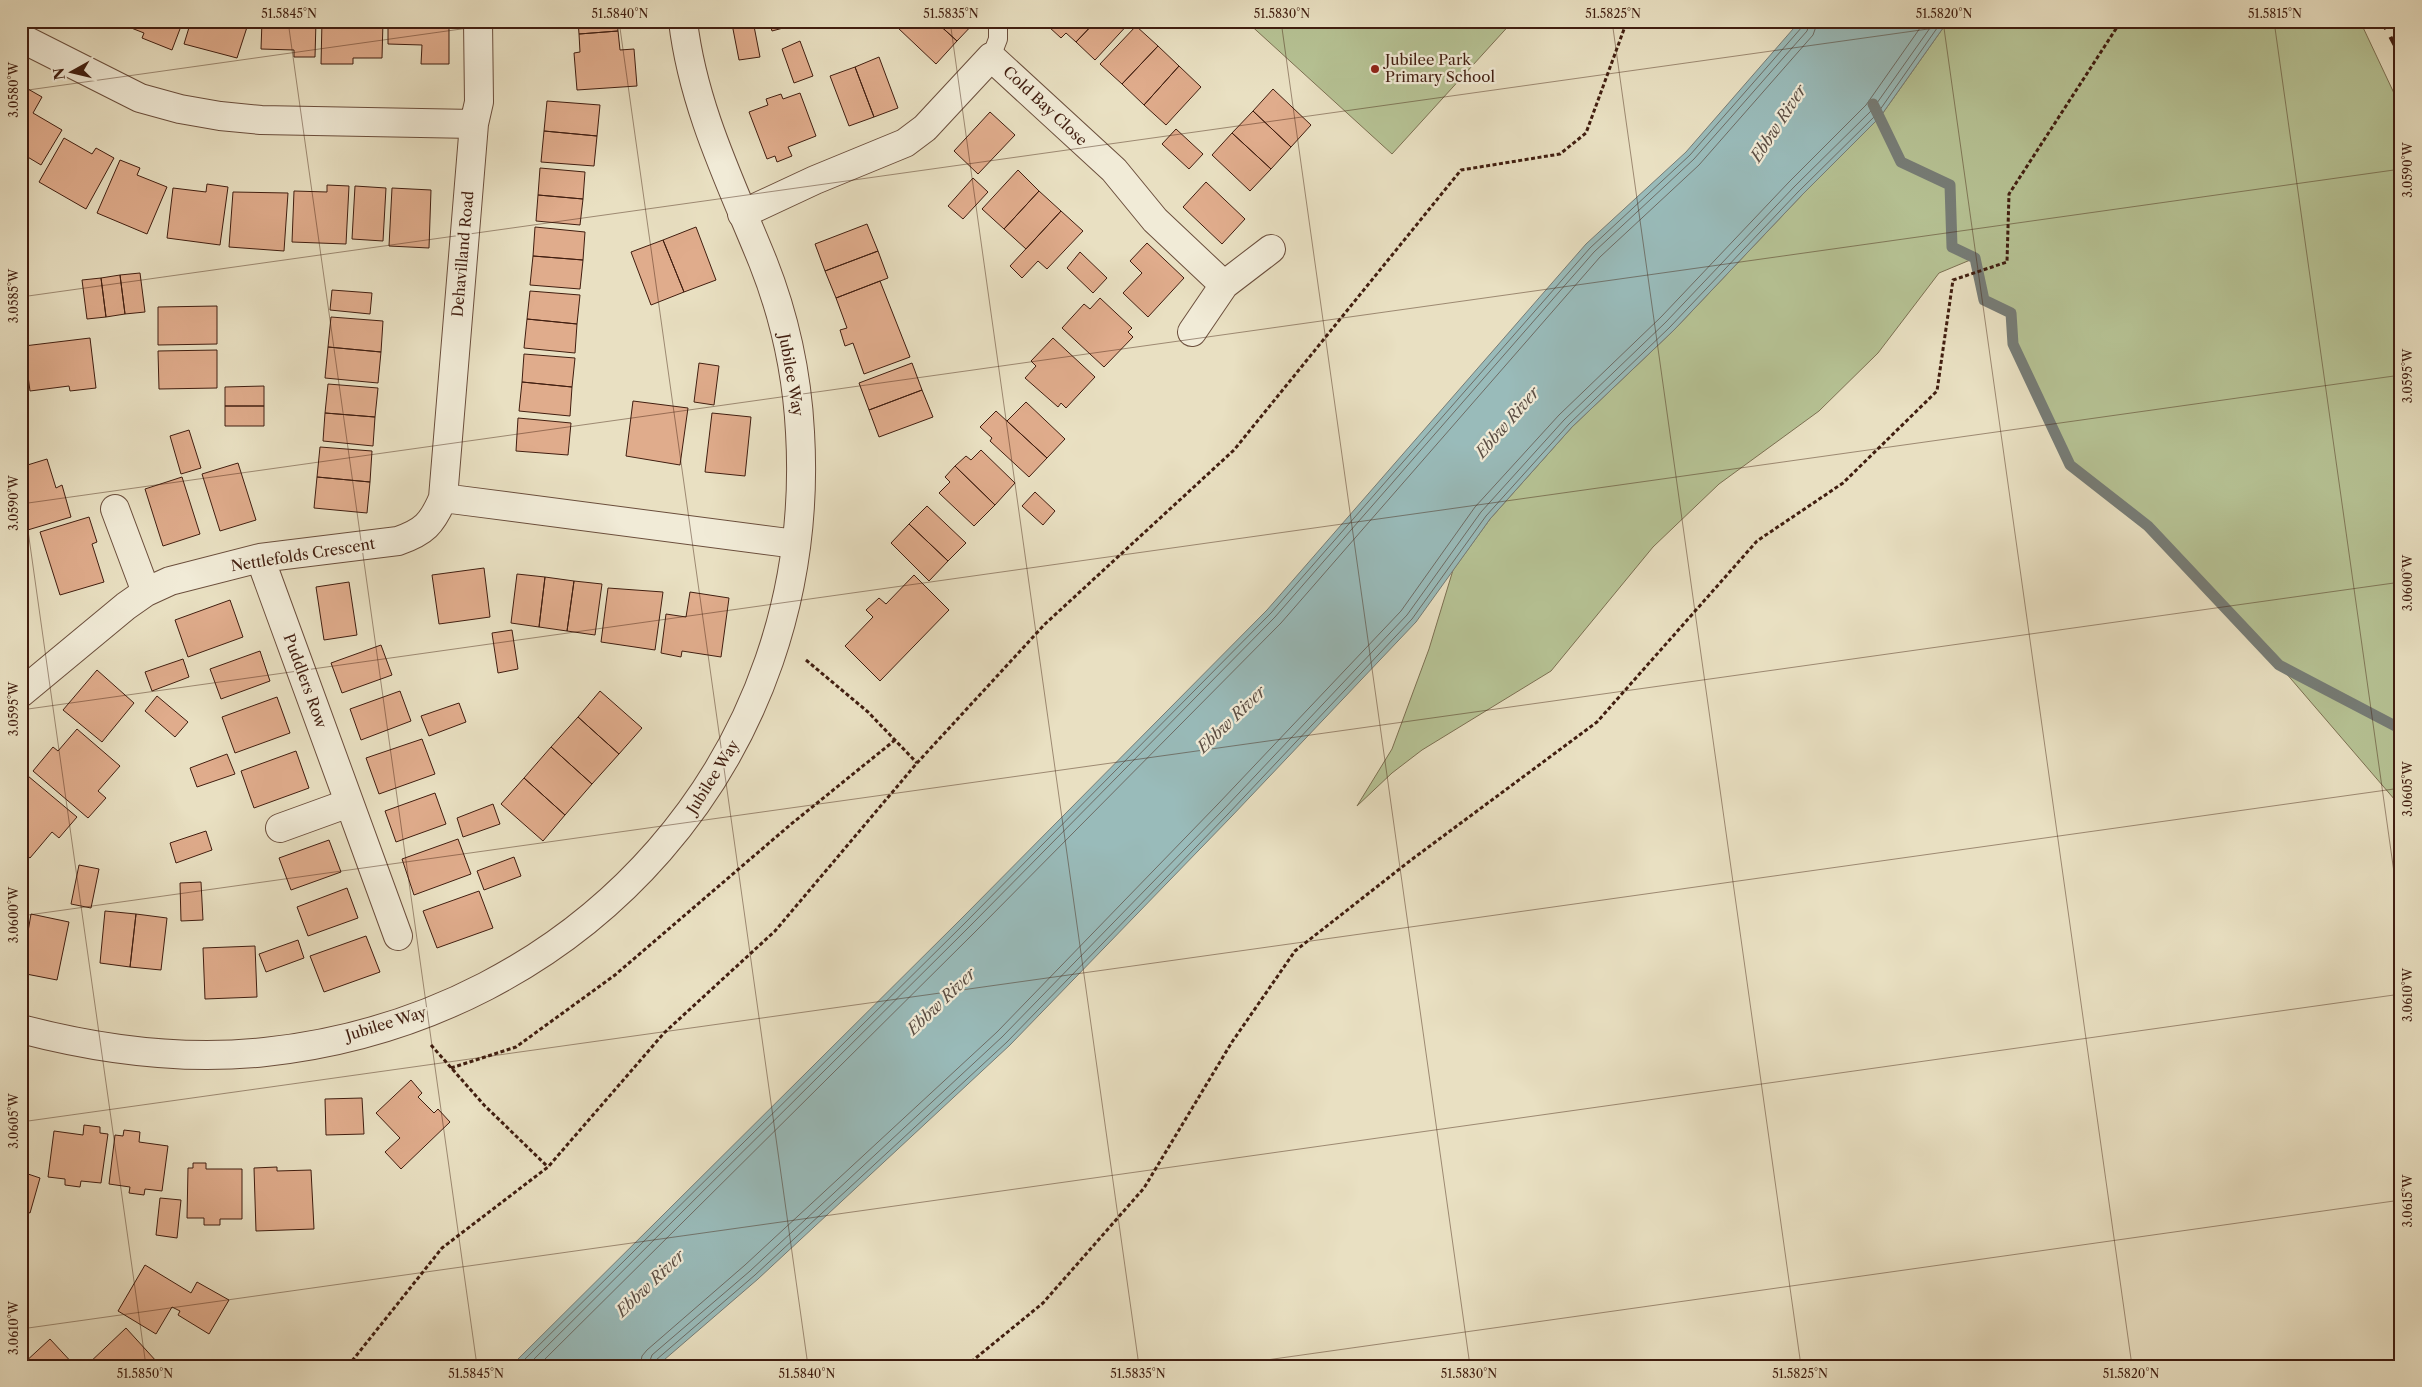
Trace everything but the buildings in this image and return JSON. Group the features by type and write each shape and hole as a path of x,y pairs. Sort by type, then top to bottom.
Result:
{"street":[{"name":"Dehavilland Road","path":"443,498 474,124 479,102 478,21"},
{"name":"Jubilee Way","path":"21,1029 66,1041 116,1050 216,1055 266,1052 315,1044 362,1034 408,1019 489,985 540,956 579,928 621,891 652,860 689,816 717,774 741,730 762,684 778,636 789,591 796,544 801,488 800,431 794,374 781,319 764,265 710,135 694,83 682,21"},
{"path":"21,38 140,98 180,109 220,116 261,120 474,124"},
{"name":"Cold Bay Close","path":"742,214 814,180 906,143 924,128 991,57 1114,170 1155,220 1224,285"},
{"path":"1192,332 1224,285 1271,249"},
{"path":"443,498 796,544"},
{"name":"Nettlefolds Crescent","path":"21,693 119,611 146,592 194,574 260,558 398,541 417,534 434,518 443,498"},
{"path":"114,509 146,592"},
{"name":"Puddlers Row","path":"260,558 398,936"},
{"path":"280,828 349,803"}],"lane":[{"path":"991,57 998,39 998,21"}],"path":[{"path":"348,1366 442,1248 548,1168 664,1033 774,932 917,762 1044,624 1234,450 1461,170 1560,154 1586,133 1626,21"},
{"path":"966,1366 1043,1303 1144,1188 1232,1042 1295,951 1411,860 1597,722 1757,541 1843,483 1937,391 1953,280 2007,262 2009,194 2121,21"},
{"path":"778,636 868,712 917,762"},
{"path":"452,1068 516,1047 615,975 895,740"},
{"path":"408,1019 484,1106 548,1168"}],"green space":[{"name":"Jubilee Park Primary School","path":"1246,21 1513,21 1392,154"},
{"path":"1948,21 2360,21 2401,108 2401,807 2279,665 2148,526 2070,465 2013,344 2011,313 1984,300 1975,258 1939,273 1878,353 1819,411 1719,484 1653,547 1551,671 1422,750 1392,773 1357,806 1392,749 1429,649 1453,570 1490,519 1572,427 1674,330 1802,195 1880,117"}],"water":[{"name":"Ebbw River","path":"1800,21 1948,21 1880,117 1802,195 1674,330 1572,427 1490,519 1416,622 1231,817 1010,1045 758,1279 657,1366 511,1366 962,918 1267,610 1586,244 1686,152"}],"waterway":[{"path":"1873,104 1901,162 1950,185 1952,247 1975,258 1984,300 2011,313 2013,344 2070,465 2148,526 2279,665 2401,729"}],"railway":[{"path":"2382,21 2401,57"}],"place":[{"name":"Jubilee Park Primary School","path":"1375,69"}]}
